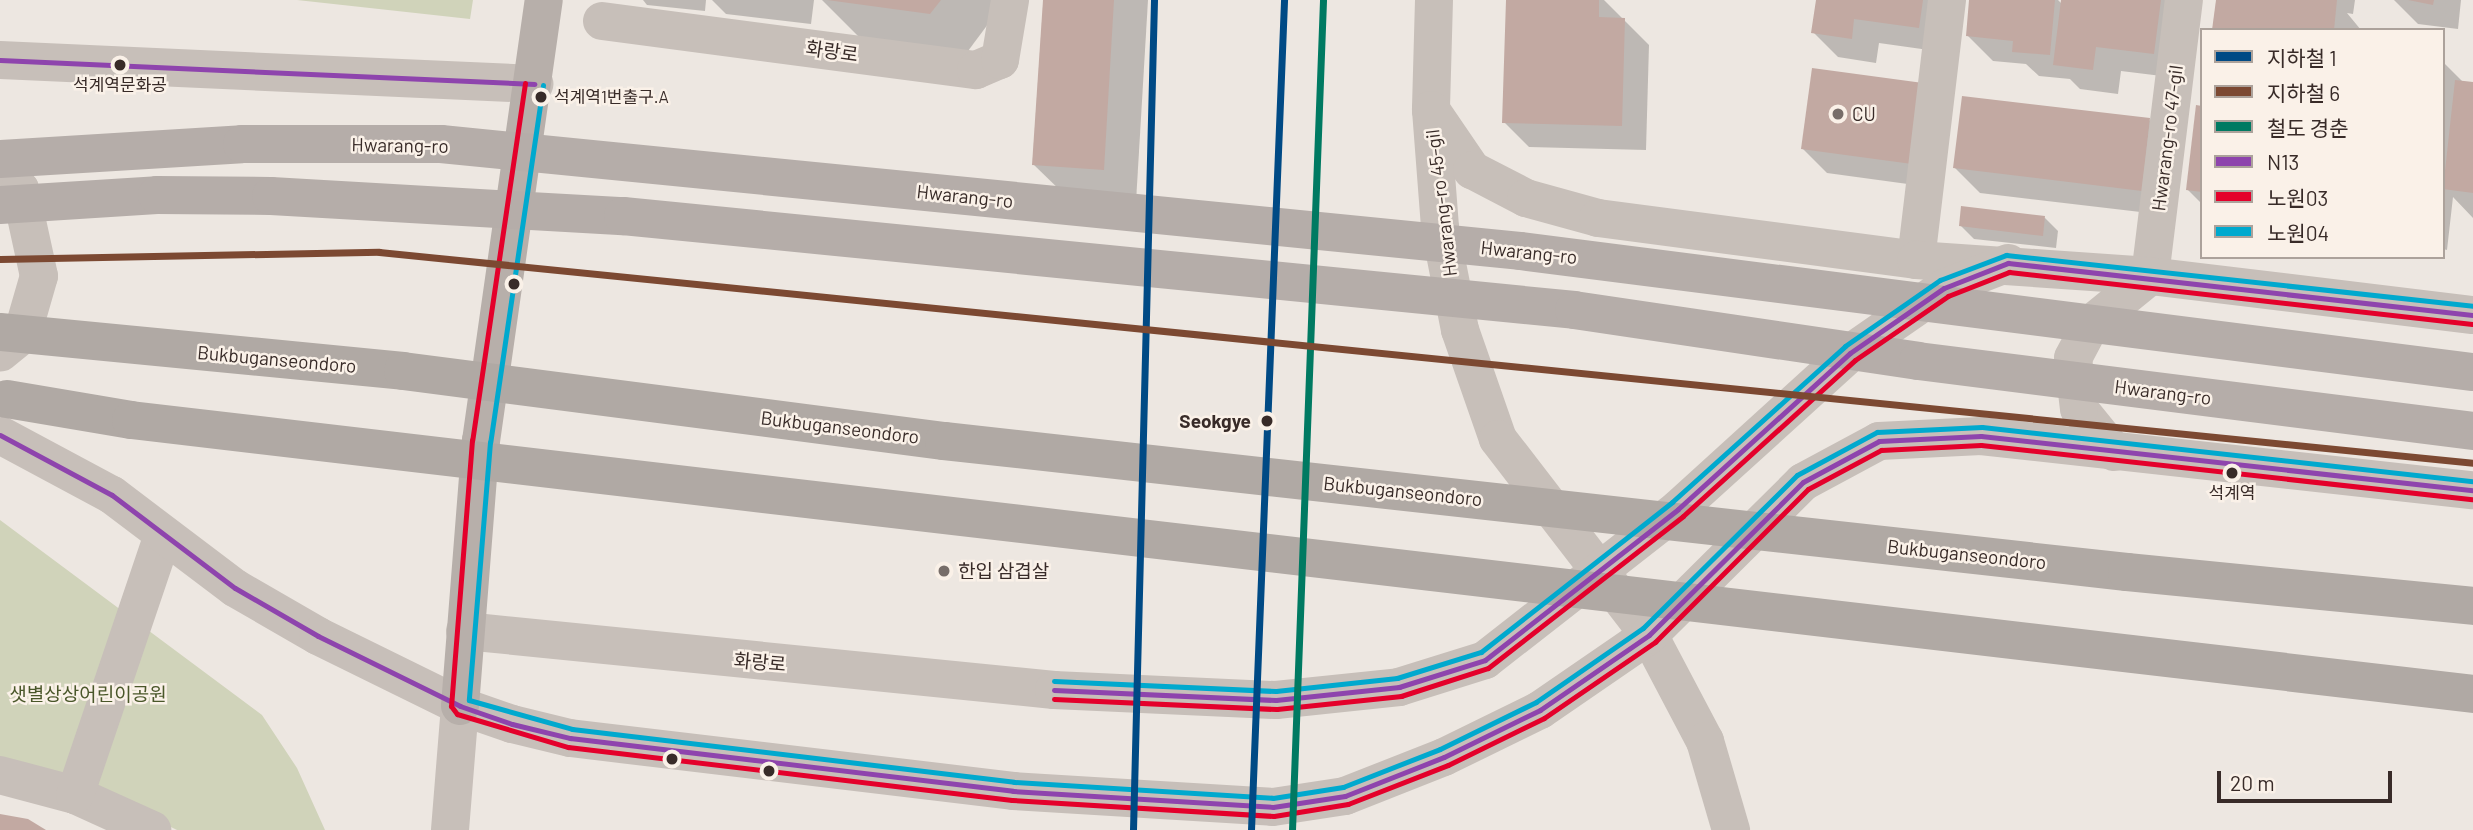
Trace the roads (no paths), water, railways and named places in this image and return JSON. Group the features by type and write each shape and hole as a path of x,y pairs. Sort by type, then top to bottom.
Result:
{"highway":[{"name":"Bukbuganseondoro","path":"0,332 403,371 958,442 2127,572 2473,606"},
{"path":"3,417 131,420 2473,694"}],"main road":[{"path":"460,706 481,441 544,0"},
{"name":"Hwarang-ro","path":"0,159 242,144 441,144 1520,251 2473,372"},
{"name":"Hwarang-ro","path":"0,205 157,195 271,196 623,216 1574,310 1918,361 2473,431"}],"street":[{"name":"화랑로","path":"601,21 976,70 1000,61 1010,0"},
{"name":"Hwarang-ro 45-gil","path":"1434,0 1431,110 1440,228 1460,330 1498,439 1648,635 1705,741 1731,830"},
{"path":"1916,260 1947,0"},
{"name":"Hwarang-ro 47-gil","path":"2150,276 2184,0"},
{"path":"0,60 534,84"},
{"path":"1431,110 1472,170 1526,198 1598,218 1916,260 2008,263 2150,276 2473,315"},
{"path":"0,170 20,189 39,276 22,335 0,352"},
{"path":"1602,572 1752,444 1850,353 1944,288 2008,263"},
{"path":"2114,452 2078,409 2073,358 2091,324 2150,276"},
{"path":"3,417 112,495 235,589 367,663 460,706 570,738 1013,791 1273,807 1345,796 1444,757 1540,710 1648,635 1803,482 1879,441 1981,436 2473,490"},
{"path":"75,795 163,535"},
{"name":"화랑로","path":"465,631 1054,690 1276,700 1399,687 1485,660 1602,572"},
{"path":"450,830 460,706"},
{"path":"0,775 75,795 152,830"}],"metro line":[{"name":"1","path":"1133,830 1154,0"},
{"name":"1","path":"1251,830 1284,0"},
{"name":"6","path":"0,259 379,252 2473,463"}],"rail line":[{"name":"경춘","path":"1292,830 1323,0"}],"place":[{"name":"석계역문화공","path":"120,65"},
{"name":"석계역1번출구.A","path":"541,97"},
{"name":"CU","path":"1838,114"},
{"name":"Seokgye","path":"1267,421"},
{"name":"석계역","path":"2232,473"},
{"name":"한입 삼겹살","path":"944,571"}],"park label":[{"name":"샛별상상어린이공원","path":"88,694"}]}
